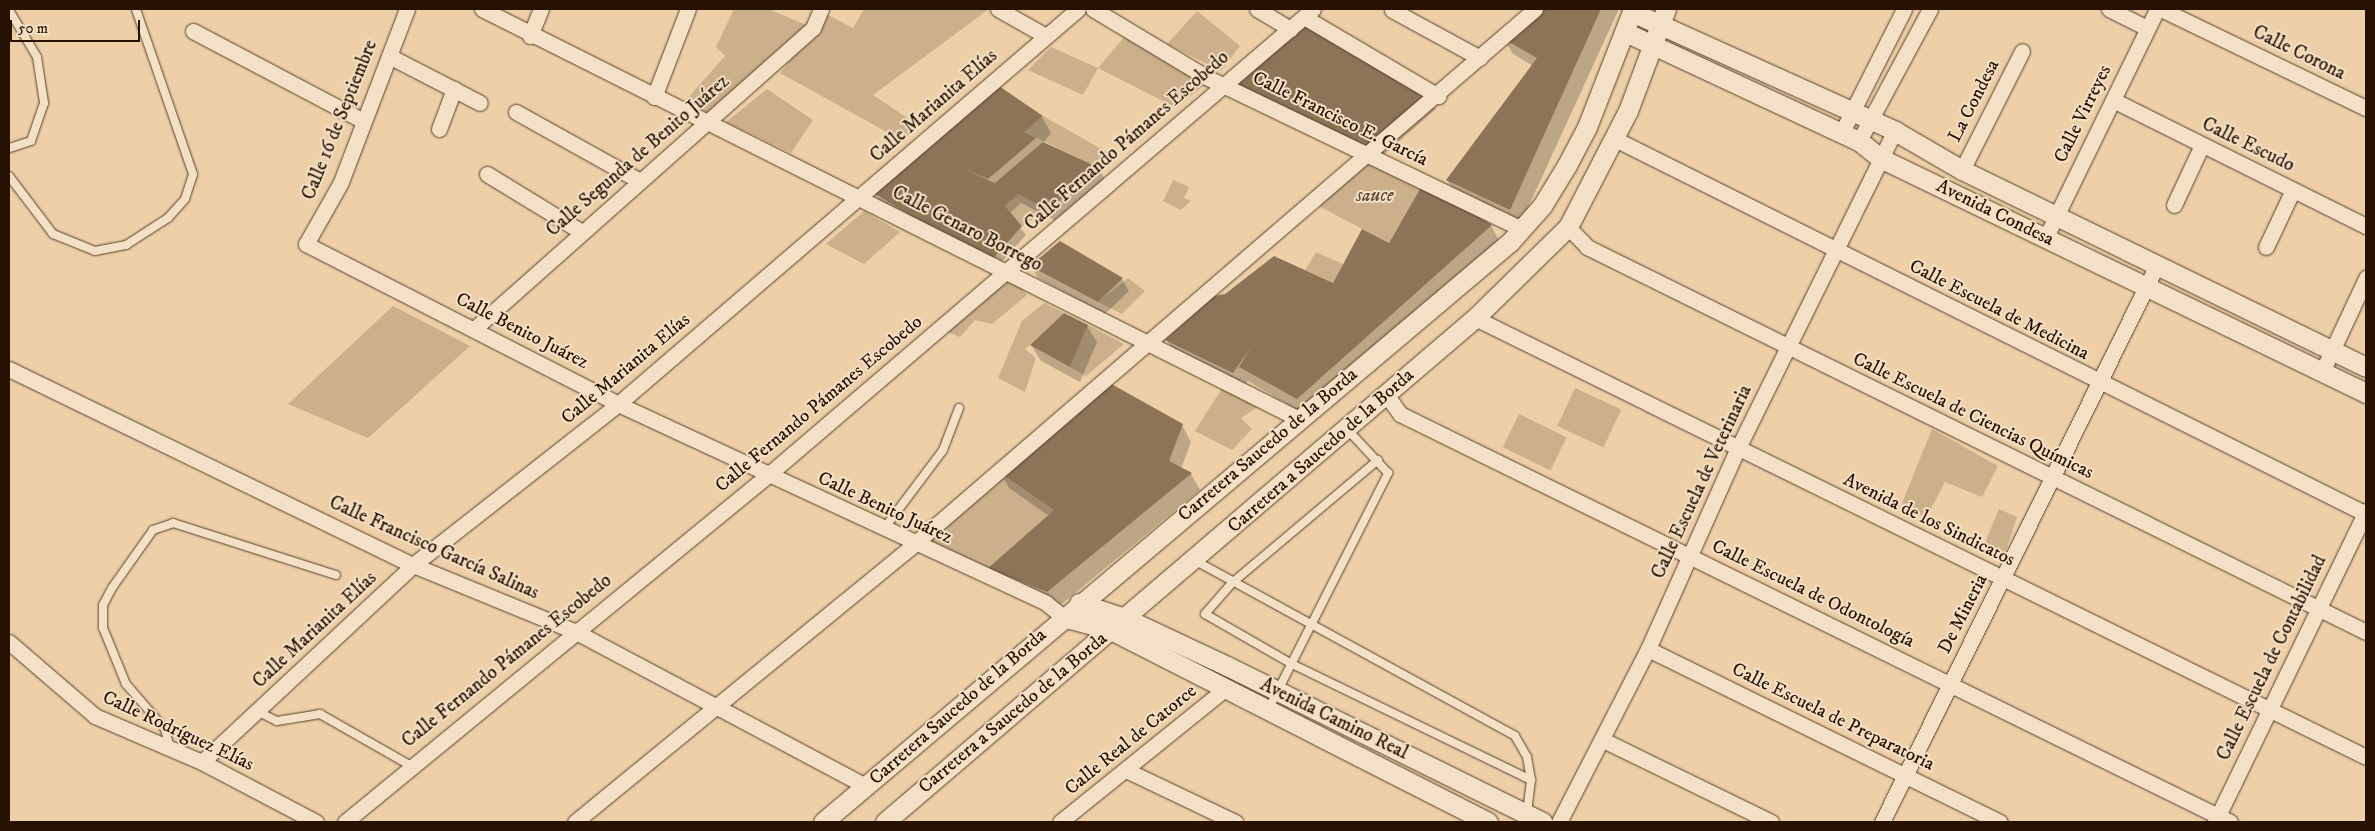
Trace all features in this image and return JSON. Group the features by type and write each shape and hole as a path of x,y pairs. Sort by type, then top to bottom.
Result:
{"street":[{"name":"Calle 16 de Septiembre","path":"306,244 340,184 406,9"},
{"name":"Calle Genaro Borrego","path":"482,9 530,36 1299,419"},
{"path":"530,36 541,9"},
{"path":"654,97 688,9"},
{"name":"Calle Segunda de Benito Juárez","path":"474,329 580,231 638,180 708,123 813,28 821,9"},
{"path":"998,9 1046,36"},
{"name":"Calle Marianita Elías","path":"202,762 413,566 618,404 1078,9"},
{"name":"Calle Francisco E. García","path":"1093,9 1224,86 1522,229"},
{"path":"1257,9 1290,29"},
{"path":"575,822 913,545 1438,96 1534,9"},
{"path":"1842,132 1904,9"},
{"path":"1860,140 1930,9"},
{"path":"2109,9 2147,28"},
{"name":"Calle Virreyes","path":"2046,237 2055,215 2157,9"},
{"name":"Calle Corona","path":"2161,9 2366,108"},
{"path":"1392,10 1480,58"},
{"name":"Avenida Condesa","path":"1633,11 1663,18 1895,131 1962,170 2366,367"},
{"name":"Carretera Saucedo de la Borda","path":"823,822 1522,229 1542,206 1588,127 1633,11"},
{"path":"1309,13 1438,96"},
{"name":"Calle Fernando Pámanes Escobedo","path":"345,822 574,631 768,475 1309,13"},
{"name":"Carretera a Saucedo de la Borda","path":"885,822 1475,318 1568,226 1615,139 1663,18"},
{"path":"193,31 364,121"},
{"name":"Avenida Condesa","path":"1625,32 1860,140 1880,158 2046,237 2144,288 2323,370 2366,393"},
{"name":"La Condesa","path":"1962,170 2022,51"},
{"path":"389,56 480,103"},
{"path":"1872,75 1890,84"},
{"path":"439,129 454,89"},
{"name":"Calle Escudo","path":"2113,100 2366,226"},
{"path":"516,112 638,180"},
{"name":"Calle Escuela de Veterinaria","path":"1559,822 1603,740 1648,649 1738,448 1837,252 1880,158 1895,131"},
{"name":"Calle Escuela de Medicina","path":"1615,139 2100,383 2366,513"},
{"path":"2174,205 2202,145"},
{"path":"487,174 580,231"},
{"path":"2266,247 2293,190"},
{"name":"Calle Escuela de Ciencias Químicas","path":"1568,226 1587,247 2366,632"},
{"name":"Calle Benito Juárez","path":"306,244 618,404 913,545 1046,603 1063,617"},
{"name":"De Mineria","path":"1882,822 2157,265"},
{"path":"2323,370 2366,278"},
{"name":"Avenida de los Sindicatos","path":"1475,318 2366,757"},
{"name":"Calle Francisco García Salinas","path":"9,369 413,566 574,631 717,705 866,786"},
{"name":"Calle Escuela de Odontología","path":"1385,393 1400,414 1950,684 2221,820"},
{"name":"Calle Escuela de Contabilidad","path":"2221,820 2270,710 2366,513"},
{"name":"Calle Benito Juárez","path":"1046,603 1079,603"},
{"name":"Avenida Camino Real","path":"1079,603 1125,618 1531,820"},
{"name":"Avenida Camino Real","path":"1063,617 1111,630 1488,822"},
{"name":"Calle Rodríguez Elías","path":"9,642 95,716 202,762 316,822"},
{"name":"Calle Escuela de Preparatoria","path":"1648,649 2000,822"},
{"name":"Calle Real de Catorce","path":"1060,822 1128,771 1226,688"},
{"path":"1603,740 1771,822"},
{"path":"1128,771 1234,822"}],"lane":[{"path":"9,176 53,234 94,251 126,245 168,218 185,199 193,174 136,9"},
{"path":"9,10 37,57 44,103 31,140 9,148"},
{"path":"882,530 943,450 959,408"},
{"path":"1268,710 1388,473 1378,460 1346,428"},
{"path":"1378,460 1232,583 1204,614 1292,664 1531,780"},
{"path":"170,748 165,729 126,684 102,628 103,605 112,588 153,530 173,523 336,576"},
{"path":"1194,560 1232,583 1312,623 1515,736 1527,757 1531,780 1531,820"},
{"path":"257,711 277,721 320,714 411,766"}],"green space":[{"path":"734,9 769,9 813,28 714,118 687,99 725,56 716,47"},
{"path":"864,9 989,9 873,95 918,125 903,141 780,73 826,14 853,28"},
{"path":"1197,11 1240,46 1221,71 1167,44"},
{"path":"1125,36 1205,85 1175,107 1098,68"},
{"path":"1051,47 1098,68 1083,95 1028,70"},
{"path":"767,89 813,120 791,153 726,122"},
{"path":"1043,116 1112,155 1100,168 1024,132"},
{"name":"sauce","path":"1369,155 1424,182 1389,243 1313,203"},
{"path":"1173,180 1189,187 1184,198 1191,201 1181,210 1163,201"},
{"path":"1018,194 1048,210 1022,226 1005,206"},
{"path":"864,211 900,232 864,264 826,244"},
{"path":"1316,252 1345,265 1333,283 1305,270"},
{"path":"1006,272 1027,295 992,324 975,320 960,337 939,329"},
{"path":"1128,278 1145,291 1122,314 1098,302"},
{"path":"1044,303 1064,313 1025,349 1036,358 1025,392 998,378 1022,321"},
{"path":"393,306 470,346 368,438 288,404"},
{"path":"1088,325 1124,344 1086,376 1070,367"},
{"path":"1226,382 1265,402 1241,418 1252,429 1232,450 1195,431"},
{"path":"1575,388 1621,410 1603,448 1557,426"},
{"path":"1519,414 1567,437 1550,470 1503,447"},
{"path":"1932,429 1998,466 1982,497 1945,482 1926,518 1902,503"},
{"path":"999,472 1054,510 988,568 922,538"},
{"path":"1999,509 2017,517 2002,563 1983,547"}],"building":[{"path":"1535,9 1601,9 1510,210 1446,180 1537,58 1502,38"},
{"path":"1304,17 1433,101 1369,155 1229,81"},
{"path":"993,82 1043,116 1024,132 1036,138 988,179 962,168 1003,187 995,183 1043,142 1100,168 1048,210 1018,194 1005,206 1022,226 989,263 872,192"},
{"path":"1424,182 1492,225 1297,399 1239,367 1251,347 1233,373 1165,340 1214,296 1225,294 1274,256 1333,283 1362,229 1389,243"},
{"path":"1060,241 1123,278 1098,302 1030,266"},
{"path":"1064,313 1088,325 1070,367 1030,345"},
{"path":"1106,381 1183,424 1169,461 1192,473 1047,592 988,568 1054,510 999,472"}]}
